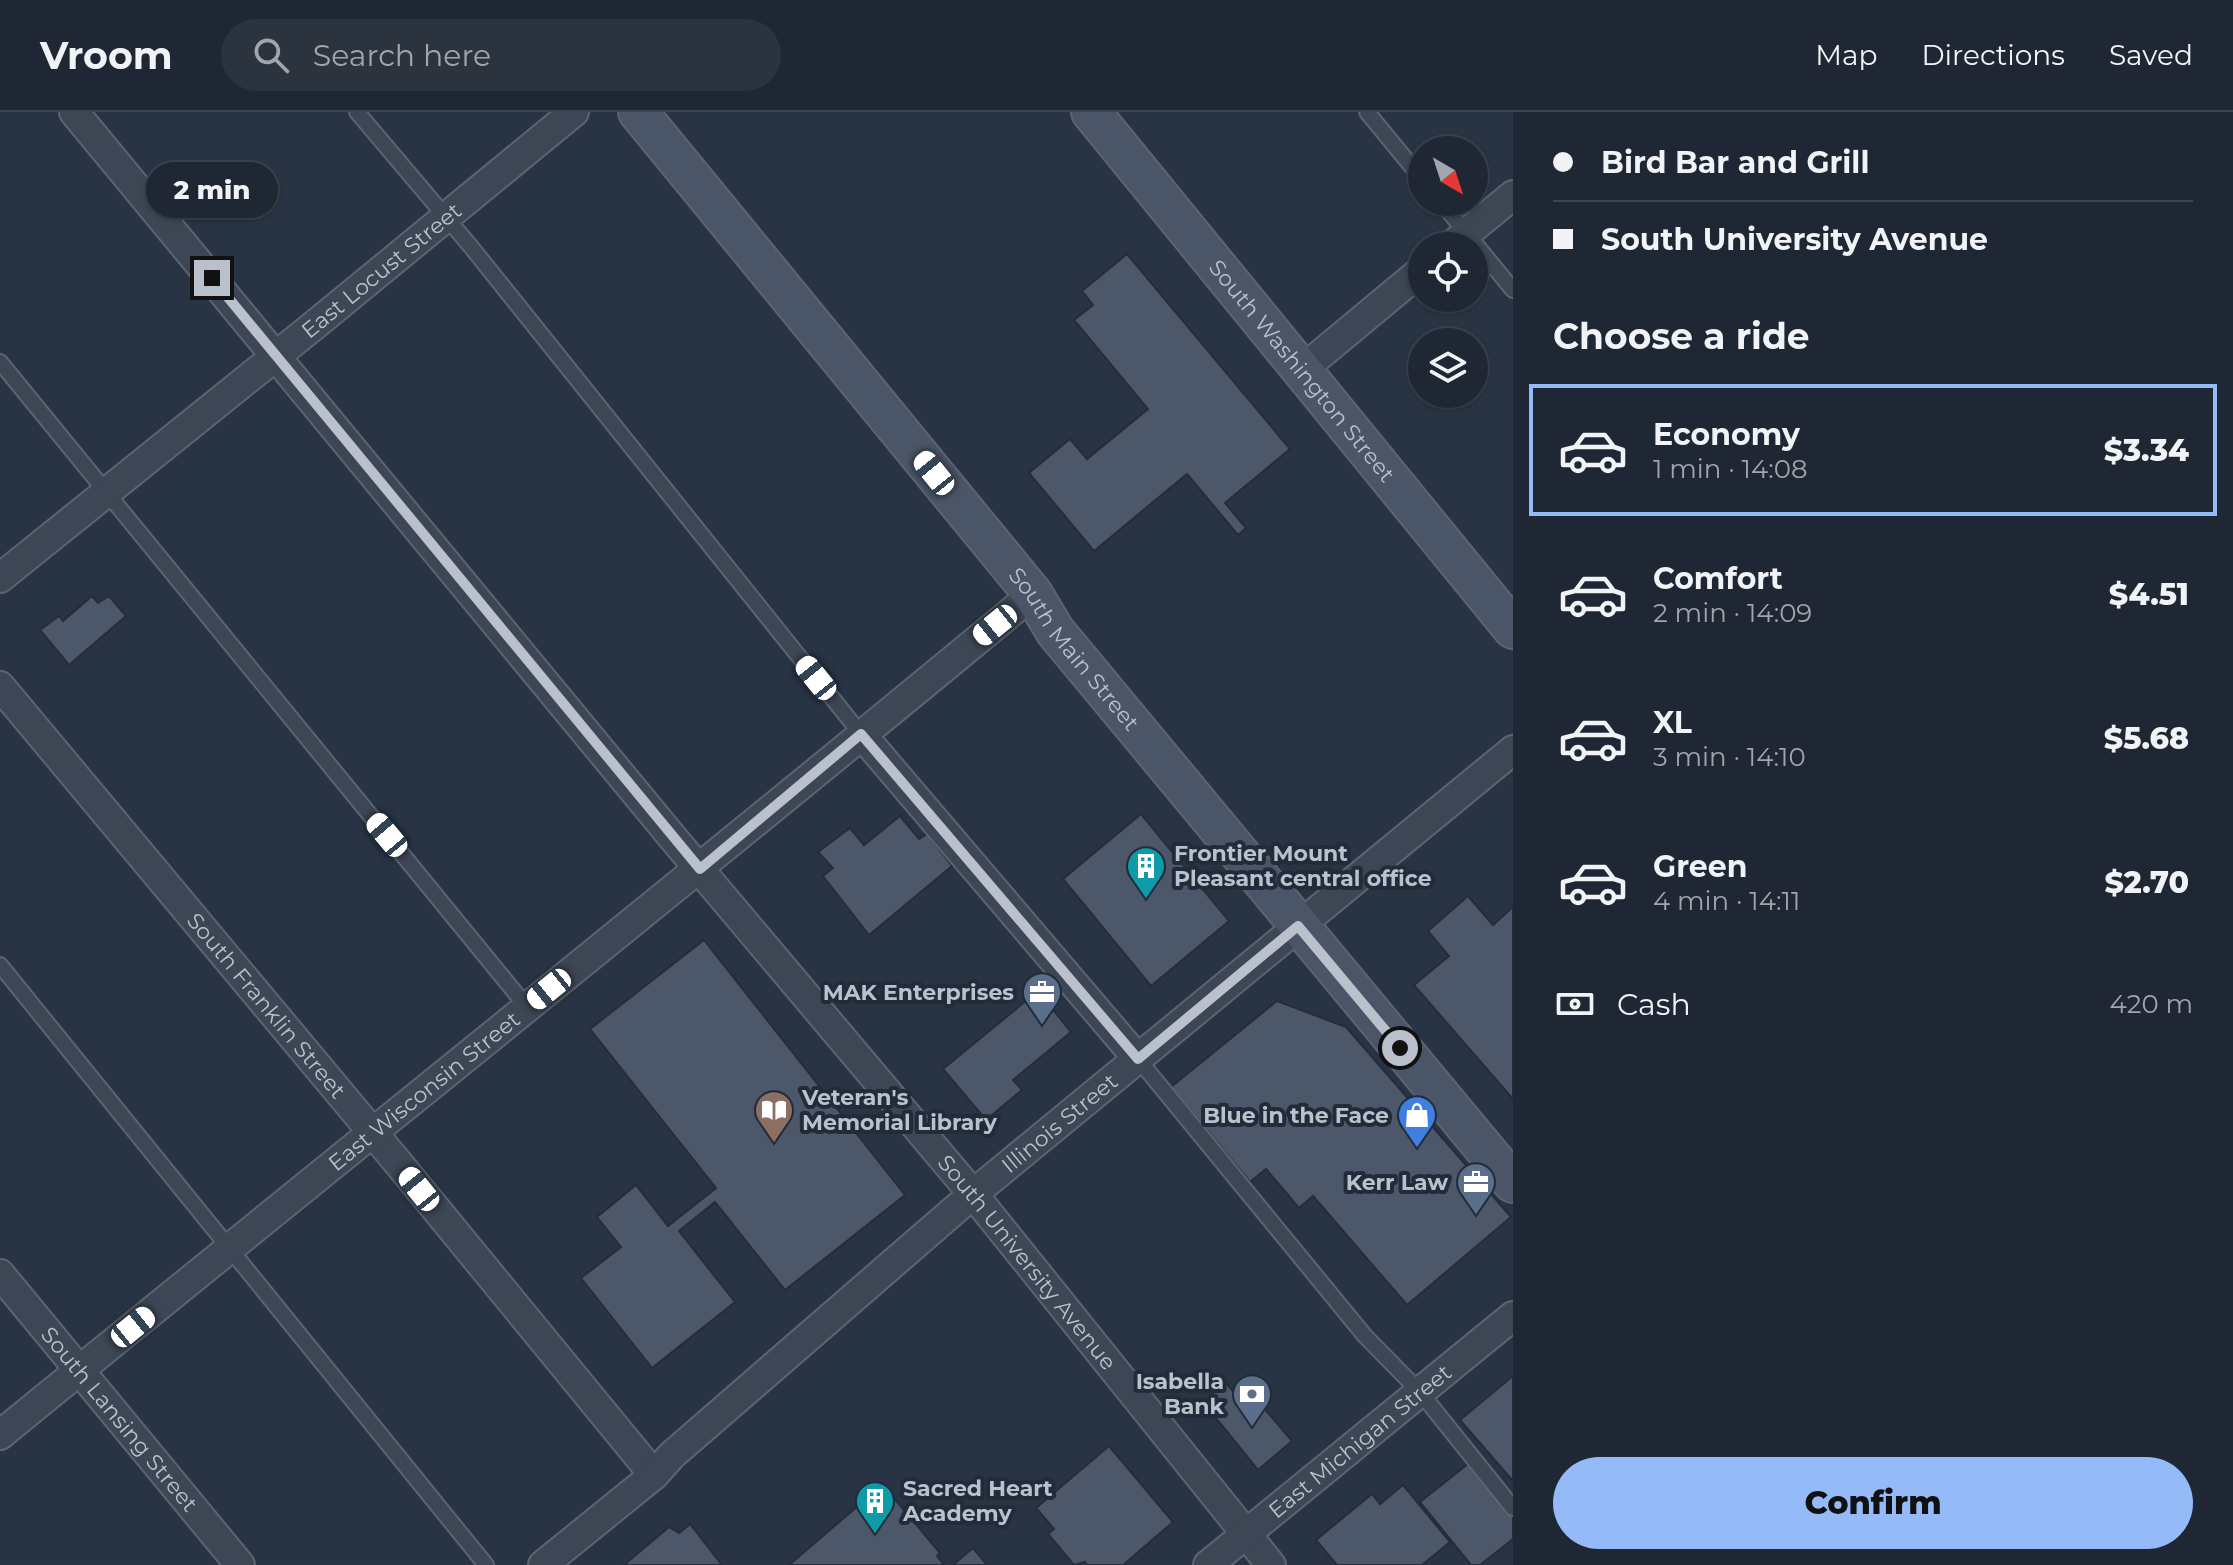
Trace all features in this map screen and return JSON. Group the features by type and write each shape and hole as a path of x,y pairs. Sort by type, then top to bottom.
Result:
{"street":[{"name":"South University Avenue","path":"74,112 973,1194 1271,1565"},
{"name":"East Locust Street","path":"0,578 574,112"},
{"name":"South Main Street","path":"638,112 1033,594 1055,631 1513,1183"},
{"name":"South Washington Street","path":"1091,112 1513,629"},
{"path":"1469,232 1513,195"},
{"path":"1303,369 1408,282"},
{"name":"East Wisconsin Street","path":"0,1435 700,869 1033,594"},
{"name":"South Franklin Street","path":"0,686 654,1475"},
{"path":"861,734 1138,1059"},
{"name":"Illinois Street","path":"543,1565 654,1475 684,1445 973,1194 1513,750"},
{"name":"South Lansing Street","path":"0,1274 240,1565"},
{"name":"East Michigan Street","path":"1208,1565 1513,1316"}],"lane":[{"path":"357,112 445,216 861,734"},
{"path":"1367,112 1408,162"},
{"path":"1488,267 1513,290"},
{"path":"0,362 527,1007"},
{"path":"0,965 486,1565"},
{"path":"1138,1059 1365,1336 1420,1392 1513,1508"}],"building":[{"path":"1127,254 1290,449 1225,503 1246,528 1238,535 1187,474 1094,551 1029,473 1070,439 1087,459 1148,409 1074,320 1093,305 1082,291"},
{"path":"92,596 98,603 109,596 126,616 69,665 40,630 59,616 63,621"},
{"name":"Frontier Mount Pleasant central office","path":"1141,814 1229,921 1151,986 1063,879"},
{"path":"900,816 919,839 927,834 952,866 869,935 823,876 833,868 818,852 850,828 864,845"},
{"path":"1468,896 1493,925 1513,907 1513,1099 1414,985 1449,956 1428,931"},
{"path":"704,940 905,1195 785,1290 715,1202 679,1231 735,1302 652,1368 581,1278 621,1247 597,1217 636,1185 668,1226 716,1188 590,1029"},
{"path":"1038,991 1071,1032 1013,1080 1022,1090 986,1120 943,1069"},
{"path":"1277,1001 1346,1027 1511,1217 1407,1305 1313,1196 1299,1208 1266,1169 1250,1182 1171,1087"},
{"path":"1513,1376 1513,1481 1460,1420"},
{"name":"Isabella Bank","path":"1225,1382 1253,1414 1262,1406 1292,1441 1258,1470 1203,1402"},
{"path":"1109,1446 1173,1522 1123,1565 1087,1565 1085,1562 1074,1565 1048,1534 1054,1529 1036,1508"},
{"path":"1473,1460 1513,1509 1513,1539 1480,1565 1471,1565 1420,1502"},
{"path":"1403,1485 1450,1542 1422,1565 1337,1565 1316,1540 1372,1494 1380,1504"},
{"name":"Sacred Heart Academy","path":"894,1498 940,1553 937,1556 944,1565 789,1565 859,1505 870,1518"},
{"path":"690,1524 722,1565 624,1565 669,1527 679,1533"},
{"name":"Sacred Heart Academy","path":"973,1548 987,1565 953,1565"}],"place":[{"name":"Frontier Mount Pleasant central office","path":"1146,900"},
{"name":"MAK Enterprises","path":"1042,1026"},
{"name":"Veteran's Memorial Library","path":"774,1144"},
{"name":"Blue in the Face","path":"1417,1149"},
{"name":"Kerr Law","path":"1476,1216"},
{"name":"Isabella Bank","path":"1252,1428"},
{"name":"Sacred Heart Academy","path":"875,1535"}],"route":[{"path":"212,278 700,869 861,734 1138,1059 1298,926 1400,1048"}]}
